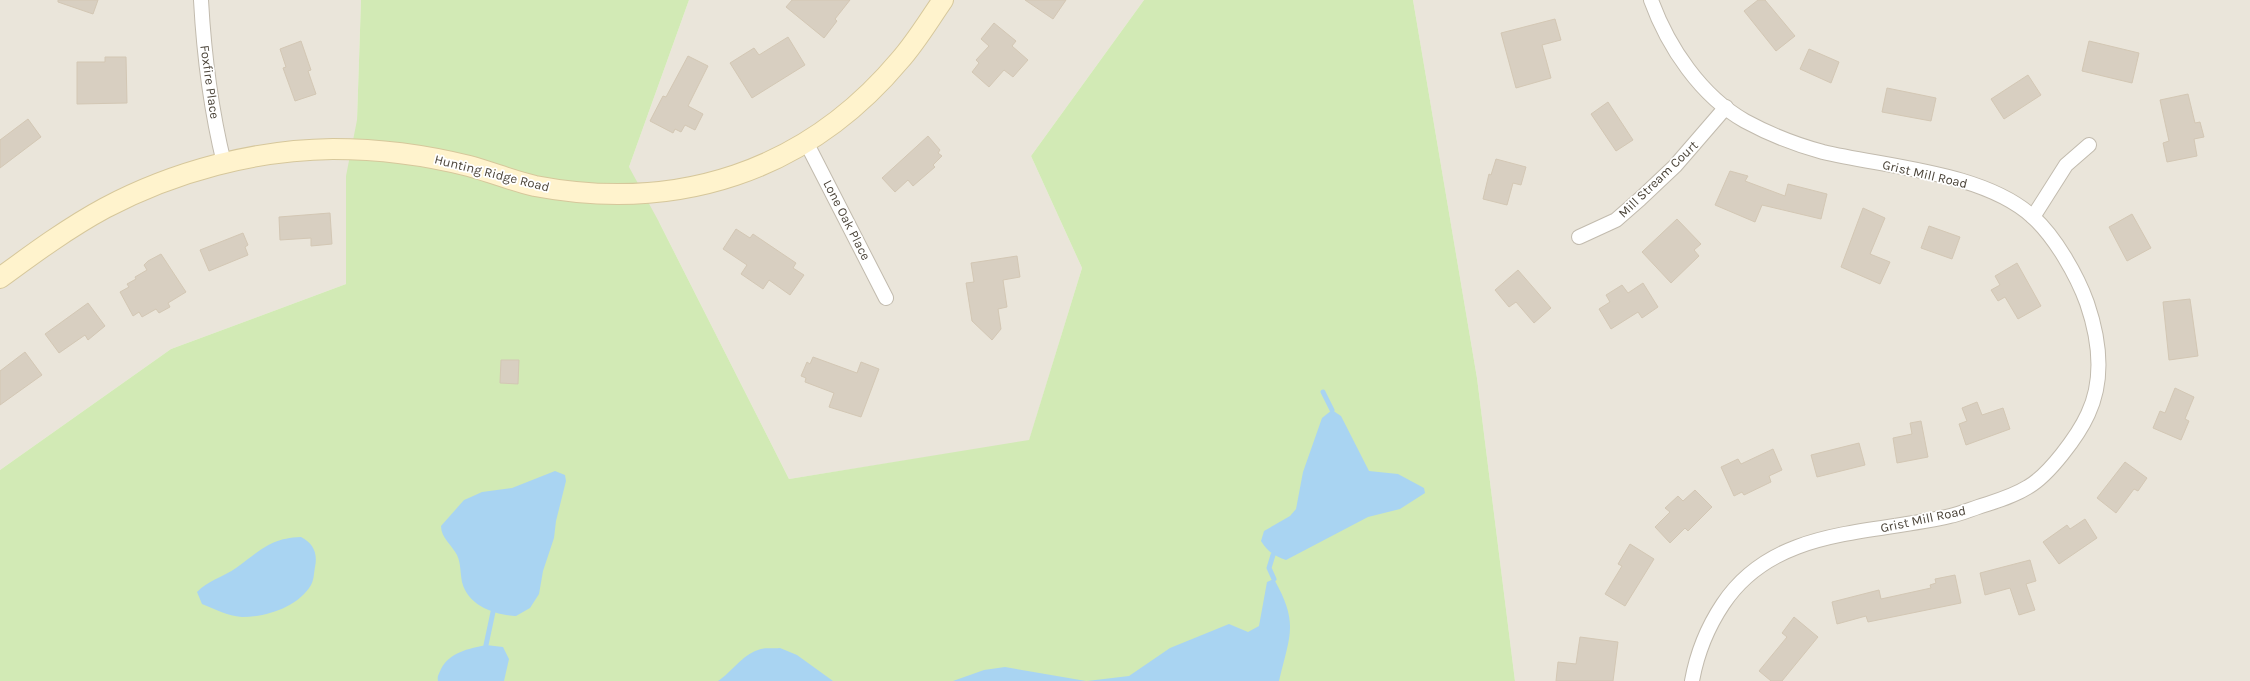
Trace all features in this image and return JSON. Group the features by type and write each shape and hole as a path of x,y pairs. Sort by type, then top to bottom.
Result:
{"street":[{"name":"Foxfire Place","path":"201,0 203,36 213,112 224,163"},
{"name":"Hunting Ridge Road","path":"0,278 78,224 104,208 171,179 224,163 292,152 362,150 425,157 467,166 532,185 575,192 639,194 686,189 744,173 806,142 841,117 882,80 901,59 943,0"},
{"name":"Grist Mill Road","path":"1652,0 1660,23 1675,49 1696,78 1726,107 1744,120 1802,146 1958,180 2008,200 2033,217 2061,252 2084,293 2094,323 2100,353 2097,385 2089,413 2068,446 2032,486 2008,498 1952,516 1830,537 1801,545 1772,557 1750,573 1730,593 1712,621 1698,652 1692,681"},
{"name":"Mill Stream Court","path":"1579,237 1616,220 1640,199 1674,166 1726,107"},
{"name":"Lone Oak Place","path":"806,142 886,298"},
{"path":"2033,217 2066,165 2089,145"}],"shaded area":[{"path":"0,0 361,0 357,120 629,167 689,0 1144,0 1031,156 1082,268 1029,441 789,479 659,222 347,176 346,284 171,349 0,470"},
{"path":"1413,0 2250,0 2250,681 1515,681 1477,378"}],"green space":[{"path":"361,0 689,0 629,167 659,222 789,479 1029,440 1082,268 1031,156 1144,0 1413,0 1477,378 1515,681 0,681 0,470 171,349 346,284 346,176 357,120"}],"water":[{"path":"1332,410 1341,416 1369,471 1398,474 1424,488 1425,493 1400,509 1368,517 1286,560 1269,551 1264,545 1261,541 1264,531 1290,516 1296,509 1303,472 1322,418"},
{"path":"555,471 565,475 566,481 556,521 554,538 543,571 539,594 530,608 516,616 500,614 483,608 470,597 465,590 457,555 443,534 441,526 464,500 482,492 512,488"},
{"path":"301,537 309,542 314,549 316,562 311,585 305,593 290,605 271,613 252,617 242,617 226,614 202,604 197,592 205,585 236,568 266,546 281,540"},
{"path":"1274,579 1287,607 1290,629 1289,640 1279,681 1087,681 1129,676 1170,648 1229,624 1248,632 1259,626 1267,582"},
{"path":"486,645 503,647 509,659 504,681 438,681 438,676 441,669 454,655"},
{"path":"780,648 797,655 833,681 718,681 752,652 760,649"},
{"path":"1005,667 1086,681 953,681 984,670"}],"building":[{"path":"58,0 98,0 93,14 58,2"},
{"path":"792,0 850,0 835,19 837,21 824,38 786,7"},
{"path":"1025,0 1066,0 1053,19"},
{"path":"1758,0 1765,0 1795,36 1776,51 1744,11"},
{"path":"1555,19 1561,40 1542,45 1551,78 1516,88 1501,33"},
{"path":"994,23 1016,41 1012,46 1028,60 1013,77 1004,70 989,87 972,72 979,63 976,60 989,46 981,39"},
{"path":"788,37 805,65 752,98 730,63 754,48 759,55"},
{"path":"301,41 311,70 308,71 316,94 295,101 283,68 286,67 280,49"},
{"path":"2089,41 2139,53 2132,83 2082,71"},
{"path":"1809,49 1839,62 1831,83 1800,69"},
{"path":"688,56 708,66 688,106 703,114 695,130 685,125 681,132 675,129 673,133 650,121 663,96 666,97"},
{"path":"105,57 126,57 127,103 77,104 77,62 105,62"},
{"path":"2028,75 2041,95 2004,119 1991,99"},
{"path":"1887,88 1936,98 1931,121 1882,112"},
{"path":"2188,94 2195,123 2200,122 2204,137 2194,139 2197,156 2167,162 2163,143 2169,141 2160,100"},
{"path":"1608,102 1633,140 1616,151 1591,114"},
{"path":"28,119 41,137 0,168 0,140"},
{"path":"928,136 940,150 938,153 942,156 933,165 935,167 913,186 908,180 895,192 882,178"},
{"path":"1496,159 1526,167 1521,185 1513,183 1507,205 1483,199 1489,174 1491,175"},
{"path":"1730,171 1748,176 1745,181 1785,196 1788,184 1827,194 1821,219 1762,205 1755,222 1715,205"},
{"path":"1863,208 1885,218 1870,254 1890,262 1880,284 1841,267"},
{"path":"330,213 332,244 311,246 311,238 280,240 279,217"},
{"path":"2132,214 2151,248 2127,261 2109,227"},
{"path":"1677,219 1701,244 1694,250 1699,256 1671,283 1642,252"},
{"path":"1929,226 1960,237 1952,259 1921,248"},
{"path":"736,229 750,238 753,234 796,263 793,268 804,275 790,295 769,280 763,289 741,274 747,265 723,249"},
{"path":"243,233 248,245 245,247 248,255 209,271 200,250"},
{"path":"161,254 186,292 168,303 170,307 159,313 156,309 142,317 139,312 133,316 120,292 129,287 127,284 136,279 135,277 147,270 144,265 148,261"},
{"path":"1017,256 1020,277 1003,280 1007,307 998,309 1001,329 992,340 972,321 966,283 974,282 971,263"},
{"path":"2017,263 2041,306 2018,319 2005,297 1998,301 1991,290 2000,285 1995,276"},
{"path":"1518,270 1551,308 1534,323 1516,302 1509,307 1495,290"},
{"path":"1643,283 1658,307 1642,318 1638,312 1611,329 1599,309 1610,302 1606,295 1622,285 1628,293"},
{"path":"2190,299 2198,356 2169,360 2163,302"},
{"path":"88,303 105,326 88,340 85,335 59,353 45,334"},
{"path":"25,352 42,375 0,405 0,371"},
{"path":"813,357 857,373 861,362 879,369 861,417 829,407 834,393 805,382 806,378 801,376 807,362 810,364"},
{"path":"501,360 519,360 518,384 500,383"},
{"path":"2175,388 2194,397 2185,419 2189,421 2181,440 2153,428 2160,411 2165,413"},
{"path":"1977,402 1982,415 2003,408 2010,429 1966,445 1959,424 1967,421 1962,408"},
{"path":"1921,421 1928,457 1897,463 1893,438 1912,434 1910,423"},
{"path":"1859,443 1865,465 1817,477 1811,455"},
{"path":"1773,449 1782,470 1769,476 1771,482 1744,495 1742,492 1734,496 1721,467 1738,459 1741,464"},
{"path":"2125,462 2147,478 2138,491 2134,489 2116,513 2097,498"},
{"path":"1695,490 1712,507 1688,531 1685,528 1670,543 1655,527 1670,512 1665,508 1678,496 1683,501"},
{"path":"2085,519 2097,538 2059,564 2043,542 2067,525 2070,529"},
{"path":"1630,544 1654,559 1625,606 1605,594 1622,566 1618,564"},
{"path":"2030,560 2036,581 2026,584 2035,610 2019,615 2010,588 1985,595 1980,573"},
{"path":"1955,575 1961,603 1868,622 1866,616 1837,624 1832,602 1879,590 1881,599 1931,588 1930,585 1936,583 1935,579"},
{"path":"1794,617 1818,637 1782,681 1771,681 1759,671 1787,637 1782,633"},
{"path":"1580,637 1618,642 1613,681 1556,681 1558,662 1576,664"}],"waterway":[{"path":"1323,392 1332,410"},
{"path":"1273,555 1269,568 1274,579"},
{"path":"486,645 493,612"}]}
